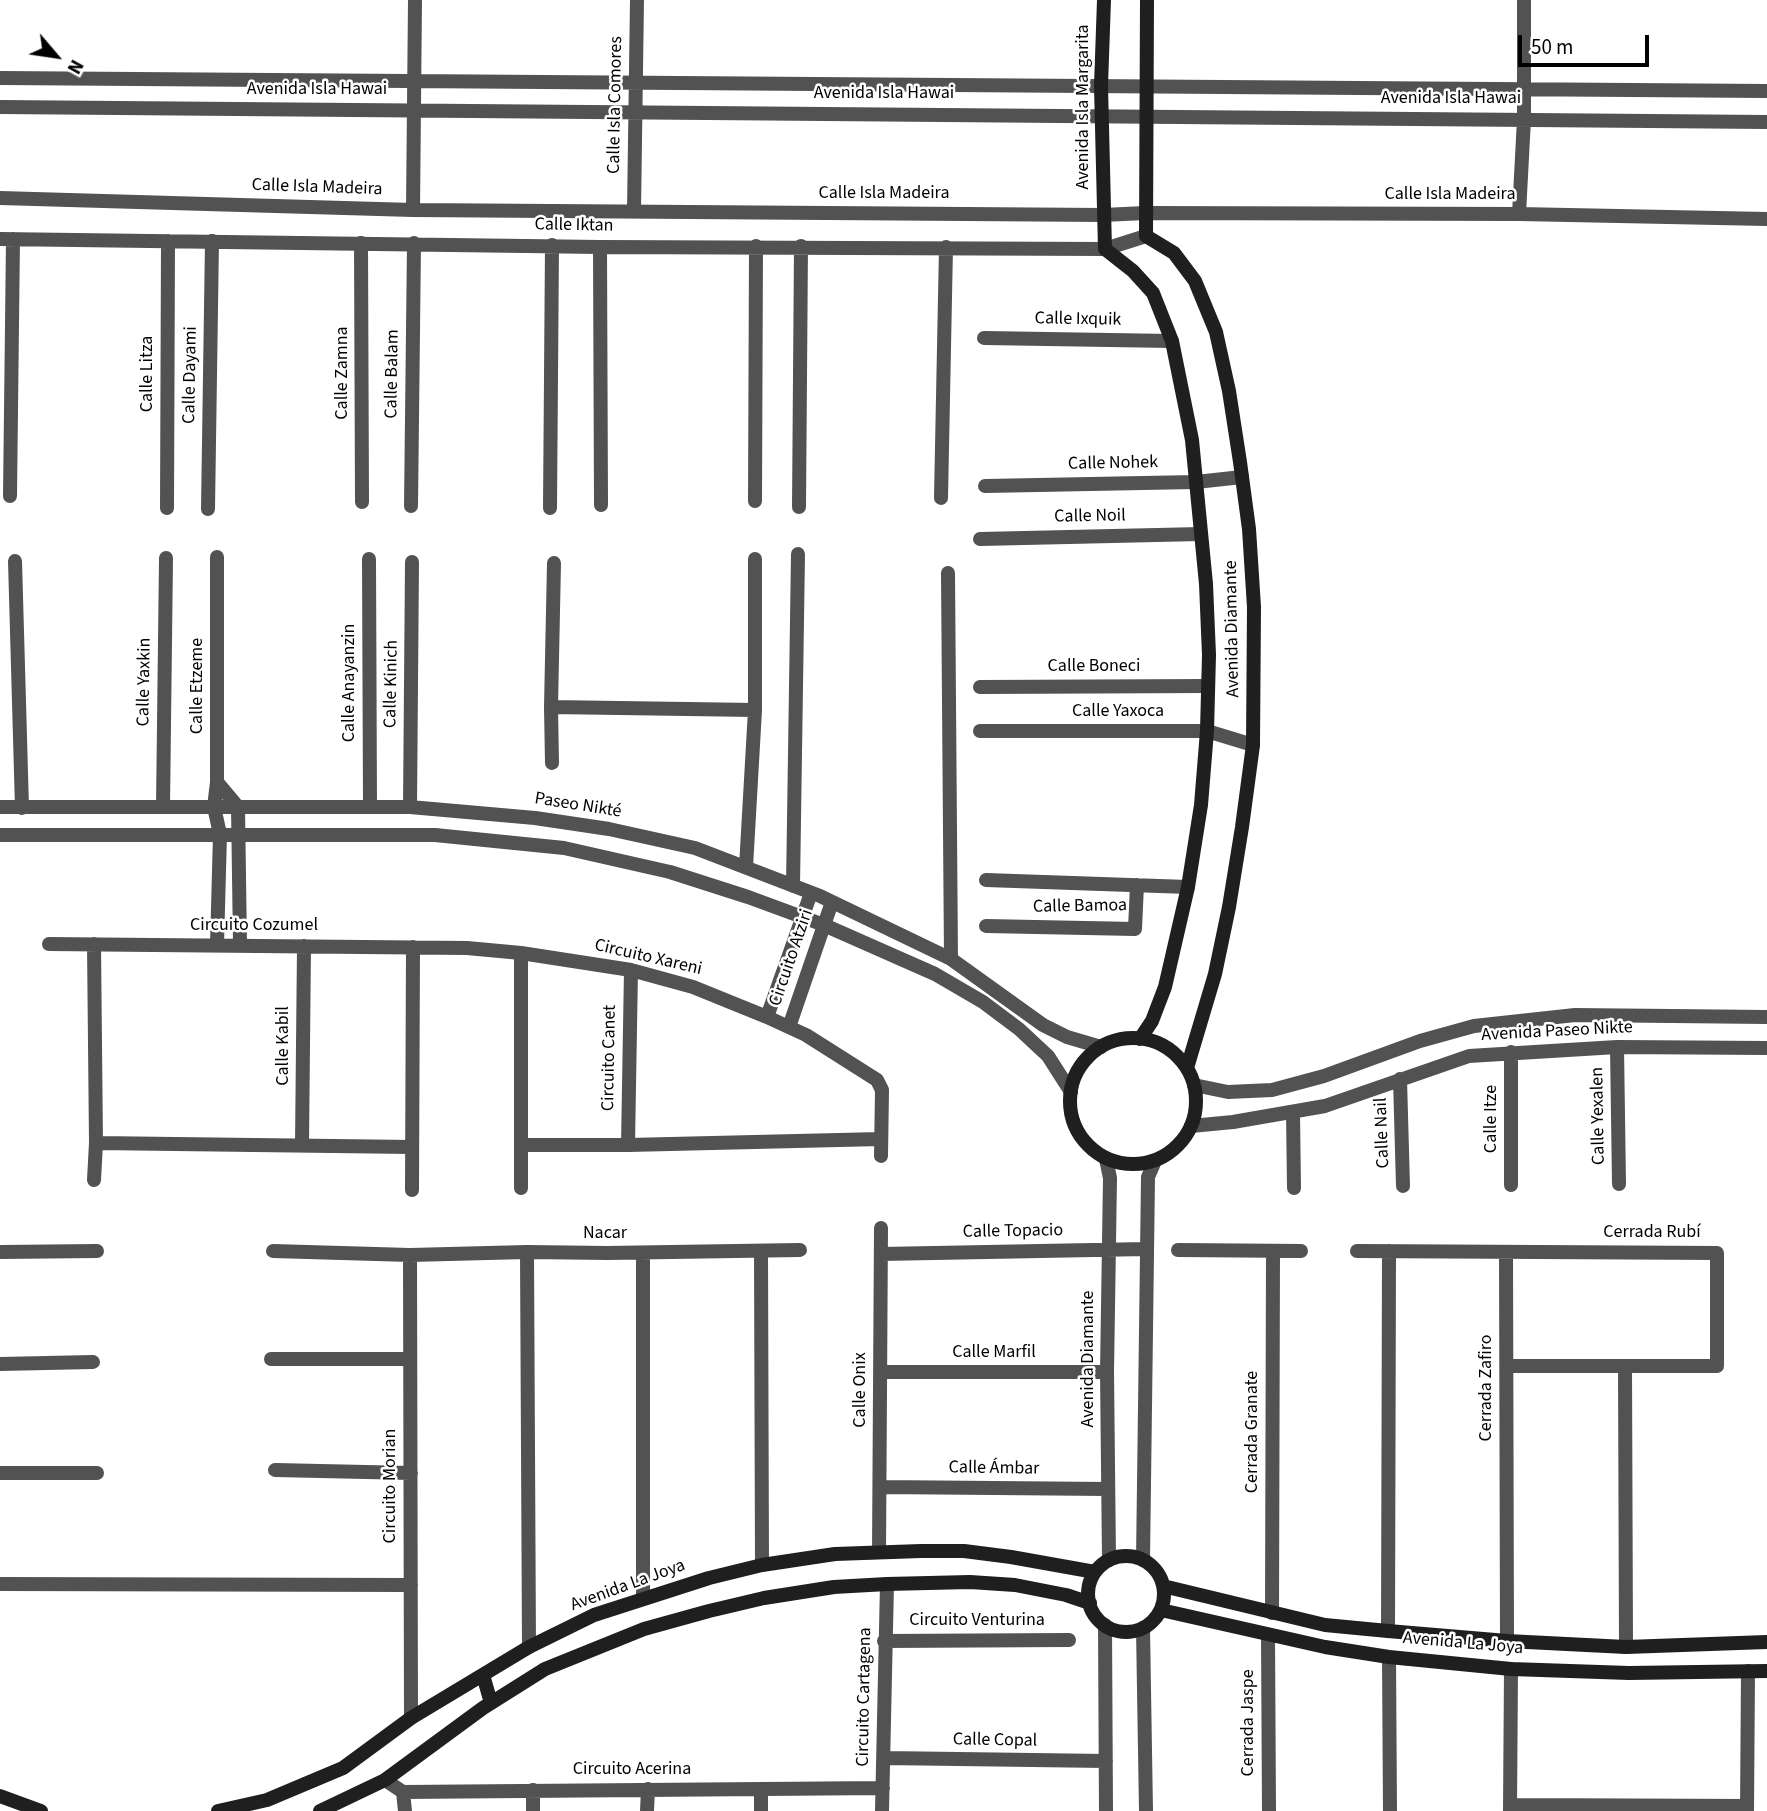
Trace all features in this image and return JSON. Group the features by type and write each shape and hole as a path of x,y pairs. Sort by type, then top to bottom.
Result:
{"street":[{"path":"413,210 415,0"},
{"name":"Calle Isla Comores","path":"634,211 637,0"},
{"name":"Avenida Isla Margarita","path":"1103,215 1101,86 1104,0"},
{"path":"1146,236 1147,0"},
{"path":"1519,214 1524,119 1524,0"},
{"name":"Avenida Isla Hawai","path":"0,78 1767,91"},
{"name":"Avenida Isla Hawai","path":"0,107 1767,122"},
{"name":"Calle Isla Madeira","path":"0,198 413,210 1103,215 1519,214 1767,219"},
{"path":"1103,215 1105,249"},
{"name":"Calle Iktan","path":"6,239 600,247 1105,249 1146,236"},
{"name":"Avenida Diamante","path":"1146,236 1174,253 1195,281 1216,332 1229,391 1242,477 1249,529 1254,607 1253,745 1229,907 1215,974 1187,1068"},
{"path":"6,239 10,496"},
{"name":"Calle Litza","path":"167,508 168,241"},
{"name":"Calle Dayami","path":"208,509 212,241"},
{"name":"Calle Zamna","path":"361,243 362,502"},
{"name":"Calle Balam","path":"411,506 414,243"},
{"path":"550,508 552,245"},
{"path":"755,501 756,246"},
{"path":"799,507 801,246"},
{"path":"600,247 601,505"},
{"path":"942,498 946,247"},
{"name":"Avenida Diamante","path":"1105,249 1133,271 1153,293 1172,341 1192,440 1208,619 1208,731 1201,805 1188,887 1166,987 1152,1021 1140,1039"},
{"name":"Calle Ixquik","path":"984,338 1172,341"},
{"name":"Calle Nohek","path":"985,486 1196,482 1242,477"},
{"name":"Calle Noil","path":"980,539 1201,534"},
{"path":"793,886 798,554"},
{"name":"Calle Yaxkin","path":"163,807 166,558"},
{"name":"Calle Etzeme","path":"217,558 217,782 214,807 219,834 217,945"},
{"name":"Calle Anayanzin","path":"369,559 370,807"},
{"path":"746,867 755,709 755,559"},
{"path":"15,561 22,808"},
{"name":"Calle Kinich","path":"410,807 412,562"},
{"path":"552,764 554,563"},
{"path":"948,573 951,959"},
{"name":"Calle Boneci","path":"980,687 1208,686"},
{"path":"551,708 755,709"},
{"name":"Calle Yaxoca","path":"980,731 1208,731 1253,745"},
{"path":"217,782 238,807 240,946"},
{"name":"Paseo Nikté","path":"0,807 410,807 535,818 609,829 695,848 832,902 951,959 1042,1024 1067,1037 1101,1047"},
{"path":"0,835 435,835 564,848 670,872 824,925 935,974 983,1002 1019,1030 1048,1056 1071,1092"},
{"name":"Calle Bamoa","path":"986,880 1188,887"},
{"name":"Calle Bamoa","path":"986,926 1135,929 1137,885"},
{"name":"Circuito Atziri","path":"767,1017 811,893"},
{"name":"Circuito Atziri","path":"789,1027 832,902"},
{"name":"Circuito Cozumel","path":"49,944 467,948 521,953"},
{"path":"94,944 94,1180"},
{"name":"Calle Kabil","path":"302,1145 304,946"},
{"path":"412,1190 413,947"},
{"path":"521,953 521,1188"},
{"name":"Circuito Xareni","path":"521,953 631,970 693,987 789,1027 877,1080 881,1090 881,1156"},
{"name":"Circuito Canet","path":"628,1146 631,970"},
{"name":"Avenida Paseo Nikte","path":"1194,1085 1228,1092 1272,1090 1324,1076 1420,1041 1474,1026 1575,1015 1767,1017"},
{"path":"1140,1039 1158,1043 1174,1053 1187,1068 1194,1085 1196,1106 1191,1126 1182,1141 1170,1153 1155,1161 1122,1164 1106,1158 1090,1147 1077,1131 1071,1112 1071,1092 1076,1074 1101,1047 1118,1041 1140,1039"},
{"name":"Avenida Paseo Nikte","path":"1191,1126 1325,1106 1469,1056 1618,1047 1767,1048"},
{"name":"Calle Yexalen","path":"1618,1047 1619,1184"},
{"name":"Calle Itze","path":"1511,1052 1511,1185"},
{"name":"Calle Nail","path":"1400,1079 1404,1186"},
{"path":"1293,1112 1294,1188"},
{"path":"522,1145 628,1146 881,1139"},
{"path":"96,1143 412,1147"},
{"name":"Avenida Diamante","path":"1106,1158 1110,1178 1107,1372 1109,1560"},
{"path":"1143,1560 1148,1177 1155,1161"},
{"name":"Calle Onix","path":"879,1552 881,1228"},
{"name":"Calle Topacio","path":"881,1254 1146,1249"},
{"name":"Nacar","path":"273,1251 410,1255 800,1250"},
{"path":"1178,1250 1301,1251"},
{"path":"0,1252 97,1251"},
{"path":"761,1251 762,1565"},
{"path":"1357,1251 1506,1252"},
{"path":"1388,1631 1389,1251"},
{"path":"527,1252 529,1647"},
{"name":"Cerrada Granate","path":"1272,1613 1273,1252"},
{"name":"Cerrada Zafiro","path":"1506,1252 1507,1642"},
{"name":"Cerrada Rubí","path":"1506,1252 1717,1253 1717,1366 1507,1366"},
{"path":"643,1253 643,1598"},
{"name":"Circuito Morian","path":"410,1255 411,1718"},
{"path":"271,1359 410,1359"},
{"path":"0,1364 93,1362"},
{"path":"1625,1366 1626,1647"},
{"name":"Calle Marfil","path":"880,1372 1107,1372"},
{"path":"275,1470 411,1473"},
{"path":"0,1473 97,1473"},
{"name":"Calle Ámbar","path":"880,1487 1108,1489"},
{"name":"Avenida La Joya","path":"218,1811 267,1800 343,1768 411,1718 529,1647 594,1615 643,1598 762,1565 835,1554 964,1551 1096,1572"},
{"path":"1132,1556 1143,1560 1153,1566 1164,1586 1161,1609 1143,1628 1117,1630 1105,1625 1096,1616 1090,1603 1090,1582 1109,1560 1132,1556"},
{"path":"320,1811 385,1780 491,1703 545,1669 644,1629 764,1598 834,1587 970,1583 1015,1585 1066,1595 1090,1603"},
{"path":"0,1584 411,1585"},
{"name":"Circuito Cartagena","path":"882,1811 887,1584"},
{"name":"Avenida La Joya","path":"1164,1586 1325,1625 1388,1631 1507,1642 1626,1647 1767,1642"},
{"name":"Avenida La Joya","path":"1161,1609 1268,1635 1389,1657 1511,1669 1629,1674 1767,1671"},
{"path":"1105,1625 1106,1811"},
{"path":"1143,1628 1146,1811"},
{"name":"Cerrada Jaspe","path":"1268,1635 1269,1811"},
{"name":"Circuito Venturina","path":"884,1641 1069,1640"},
{"path":"1389,1657 1390,1811"},
{"path":"1511,1669 1510,1808 1628,1809 1747,1809 1748,1671"},
{"path":"483,1675 491,1703"},
{"name":"Calle Copal","path":"884,1758 1106,1761"},
{"path":"385,1780 403,1792 405,1811"},
{"name":"Circuito Acerina","path":"403,1792 883,1788"},
{"path":"647,1811 648,1789"},
{"path":"533,1790 533,1811"},
{"path":"761,1790 761,1811"},
{"path":"0,1796 41,1811"}]}
